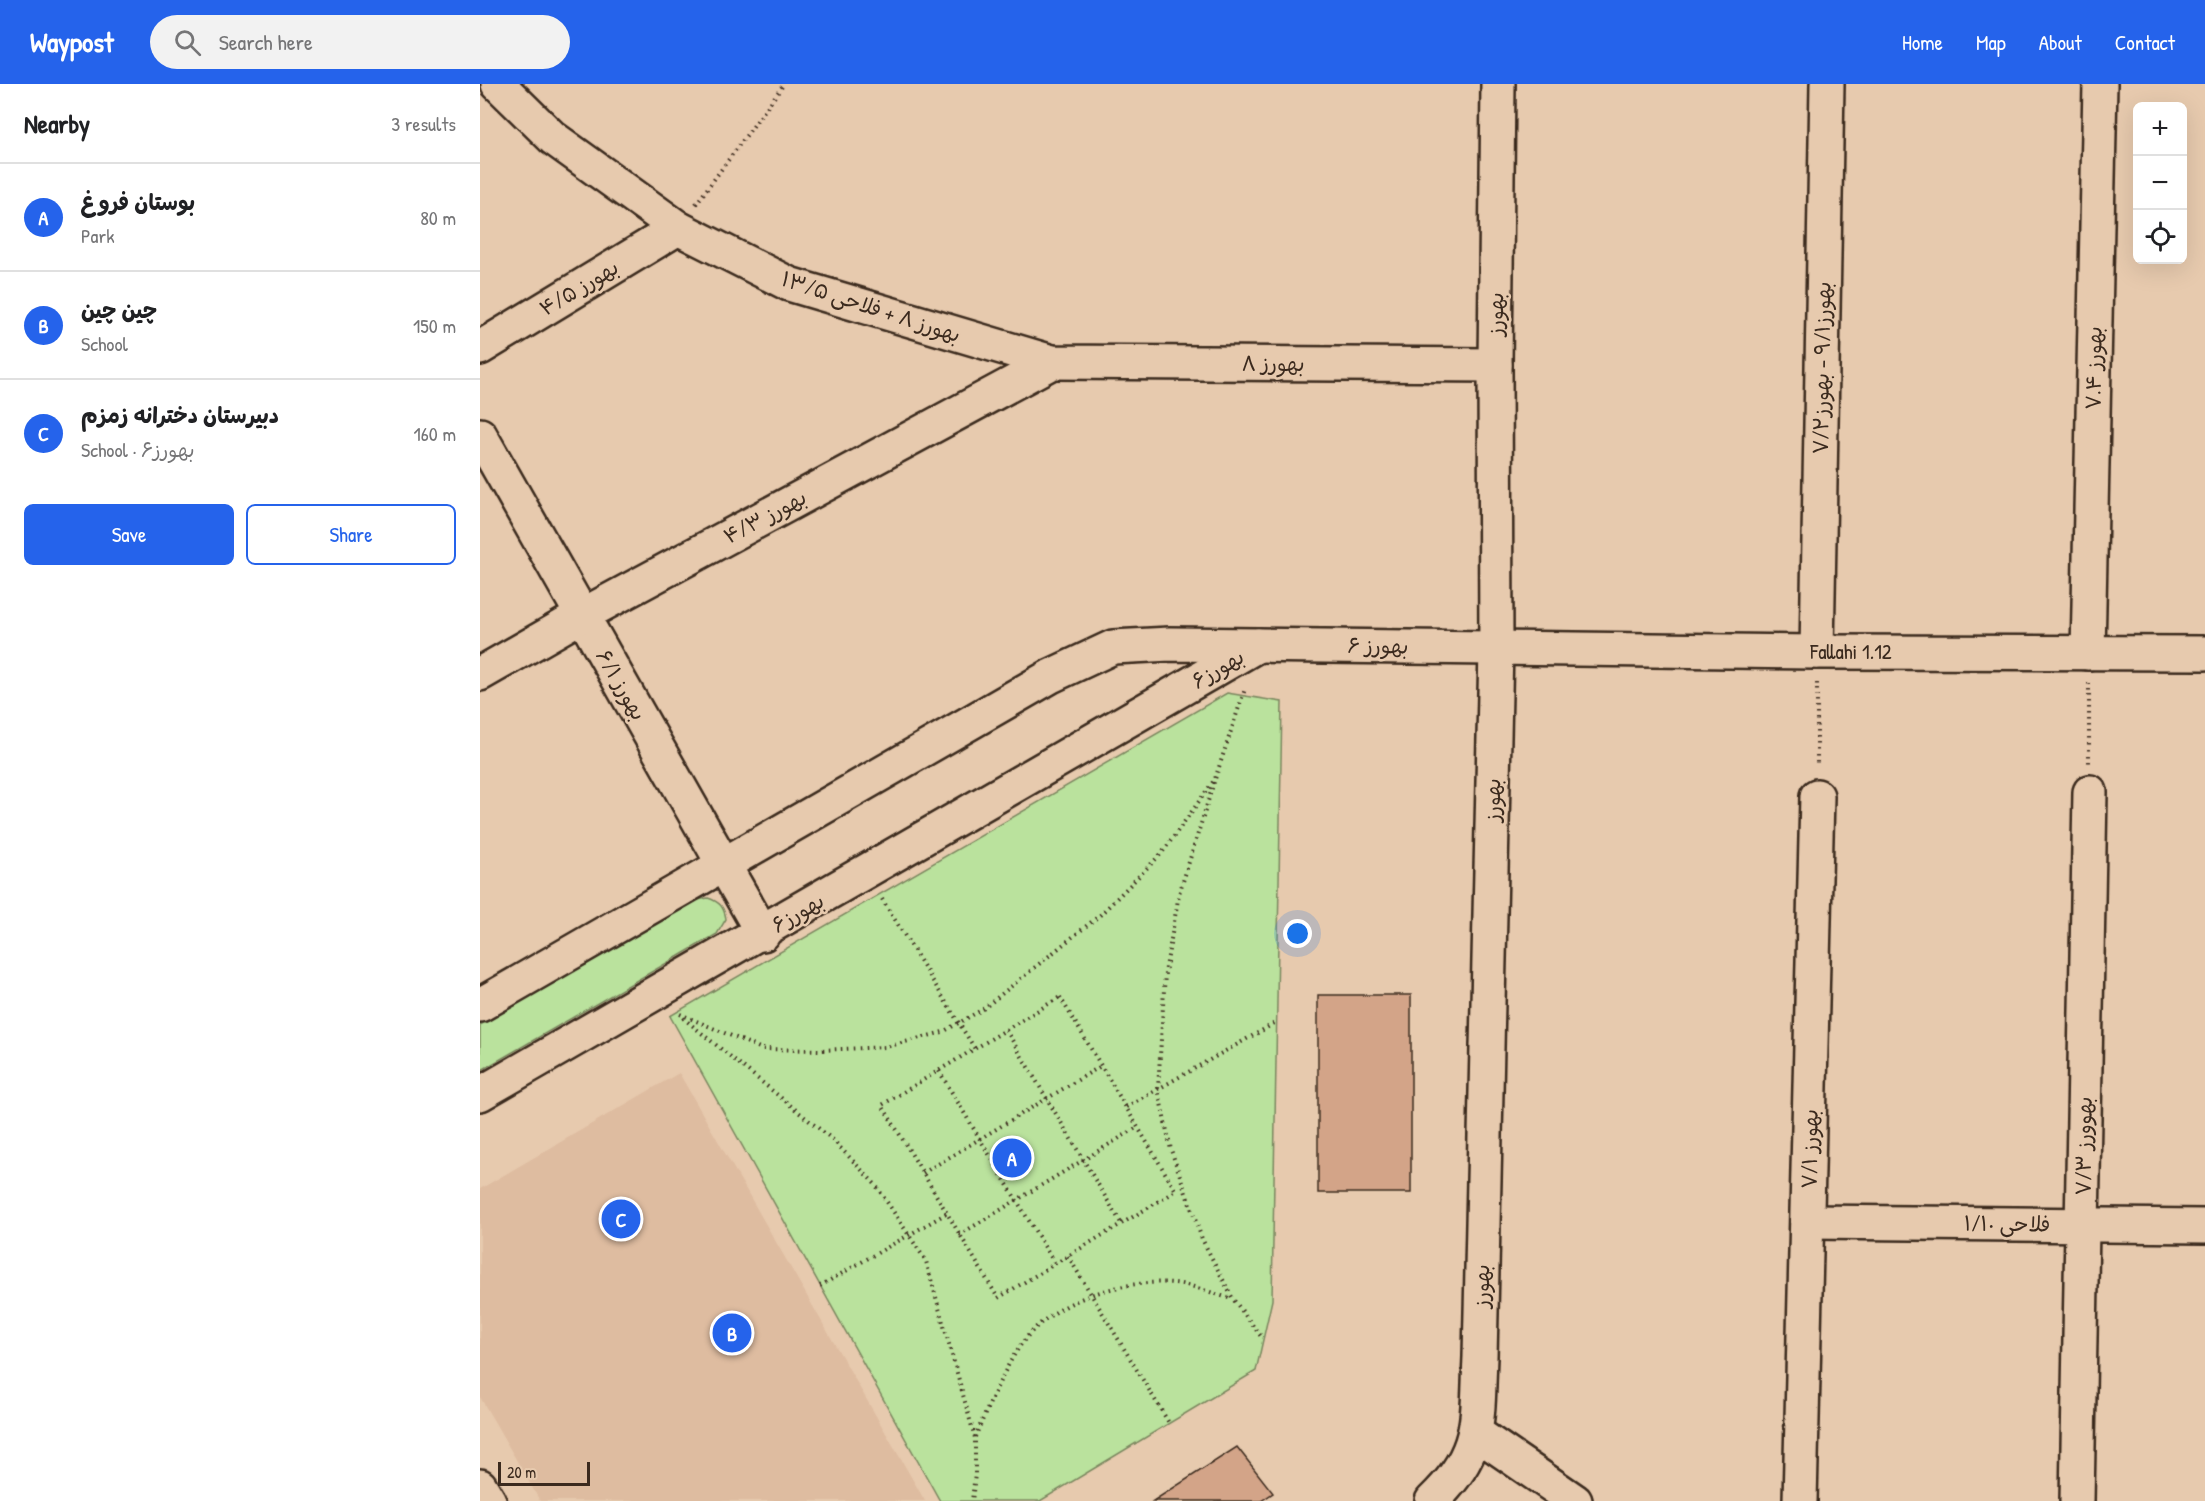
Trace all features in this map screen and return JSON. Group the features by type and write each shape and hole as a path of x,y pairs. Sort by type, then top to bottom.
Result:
{"street":[{"name":"بهورز ۸ + فلاحی ۱۳/۵","path":"498,84 553,138 678,228 789,284 1052,362"},
{"name":"بهورز","path":"1432,1501 1451,1484 1469,1455 1476,1433 1496,649 1495,365 1498,84"},
{"name":"بهورز۹/۱ - بهورز۷/۲","path":"1817,652 1827,84"},
{"name":"بهورز ۷.۴","path":"2088,652 2100,84"},
{"name":"بهورز ۴/۵","path":"480,348 678,228"},
{"name":"بهورز ۸","path":"1052,362 1495,365"},
{"name":"بهورز ۴/۳","path":"480,674 581,616 1052,362"},
{"name":"بهورز ۶/۱","path":"480,435 763,934"},
{"name":"بهورز ۶","path":"1260,644 1496,649"},
{"name":"بهورز۶","path":"480,1005 1051,676 1113,647 1260,644"},
{"name":"بهورز۶","path":"480,1094 763,934 1260,644"},
{"name":"Fallahi 1.12","path":"1496,649 2205,653"},
{"name":"بهوورز ۷/۳","path":"2077,1501 2090,792"},
{"name":"بهورز ۷/۱","path":"1800,1501 1817,796"},
{"name":"فلاحی ۱/۱۰","path":"1808,1222 2205,1226"},
{"path":"1476,1433 1575,1501"},
{"path":"480,1486 489,1501"}],"path":[{"path":"678,228 784,84"},
{"path":"1260,644 1179,894 1165,973 1158,1089 1171,1150 1202,1239 1233,1299 1263,1339"},
{"path":"1817,652 1817,796"},
{"path":"2088,652 2090,792"},
{"path":"972,1501 975,1438 926,1261 875,1184 833,1140 679,1014 762,1049 886,1047 943,1032 983,1009 1100,915 1162,853 1215,779"},
{"path":"867,873 975,1049"},
{"path":"1060,998 1176,1191 998,1298 882,1105 1006,1030 1060,998"},
{"path":"1126,1107 1277,1022"},
{"path":"1006,1030 1122,1223"},
{"path":"923,1173 1101,1066"},
{"path":"939,1071 1055,1264"},
{"path":"959,1235 1138,1127"},
{"path":"820,1286 947,1214"},
{"path":"1068,1256 1169,1423"},
{"path":"975,1438 999,1383 1020,1345 1053,1313 1093,1294 1129,1286 1176,1283 1233,1299"}],"shaded area":[{"path":"679,1073 925,1501 540,1501 480,1397 480,1189"}],"green space":[{"path":"1227,693 1282,702 1272,1300 1256,1371 1040,1501 940,1501 670,1016"},
{"path":"708,898 716,901 723,908 726,919 717,934 480,1071 480,1025 697,900"}],"building":[{"path":"1318,995 1411,995 1411,1193 1318,1193"},
{"path":"1237,1447 1273,1493 1261,1501 1153,1501"}],"place":[{"name":"بوستان فروغ","path":"1012,1158"},
{"name":"دبیرستان دخترانه زمزم","path":"621,1219"},
{"name":"چین چین","path":"732,1333"}]}
